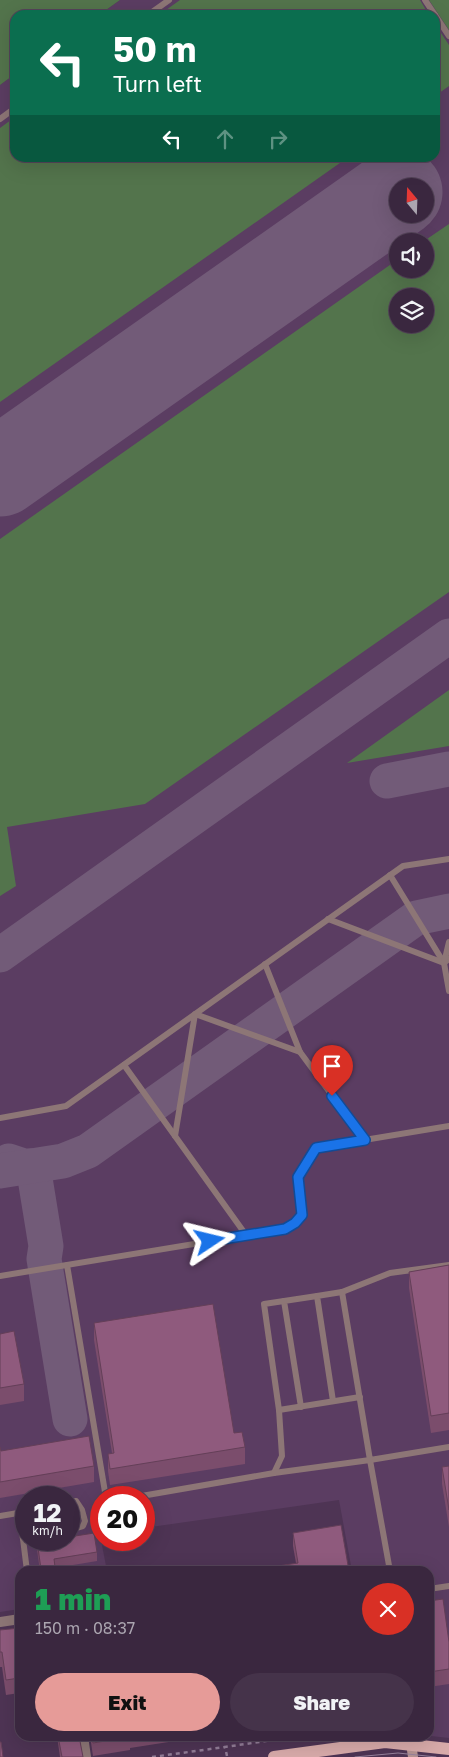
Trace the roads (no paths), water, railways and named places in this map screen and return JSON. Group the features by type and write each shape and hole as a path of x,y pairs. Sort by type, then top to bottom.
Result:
{"main road":[{"path":"274,1757 384,1741"},
{"path":"421,1741 449,1748"}],"street":[{"path":"0,1622 15,1620"},
{"path":"84,1741 86,1757"},
{"path":"410,1741 413,1757"}],"lane":[{"path":"155,10 169,0"},
{"path":"440,22 449,36"},
{"path":"0,1118 66,1106 403,866 449,859"},
{"path":"390,875 446,961"},
{"path":"328,920 446,961"},
{"path":"449,942 446,961 449,991"},
{"path":"265,964 300,1052 365,1140"},
{"path":"195,1014 300,1052"},
{"path":"175,1136 195,1014"},
{"path":"124,1065 246,1235"},
{"path":"0,1276 285,1229 295,1223 302,1215 298,1177 316,1148 449,1126"},
{"path":"67,1265 104,1486"},
{"path":"274,1473 282,1456 279,1410 264,1304 342,1292 390,1274 449,1265"},
{"path":"342,1292 389,1566"},
{"path":"317,1296 333,1402"},
{"path":"284,1301 301,1406"},
{"path":"279,1410 360,1398"},
{"path":"155,1494 274,1473 449,1447"},
{"path":"80,1504 85,1521 83,1526 80,1527"},
{"path":"0,1516 15,1514"},
{"path":"26,1551 27,1566"},
{"path":"434,1588 449,1586"}],"tram line":[{"path":"355,1757 398,1753 436,1757"}]}
